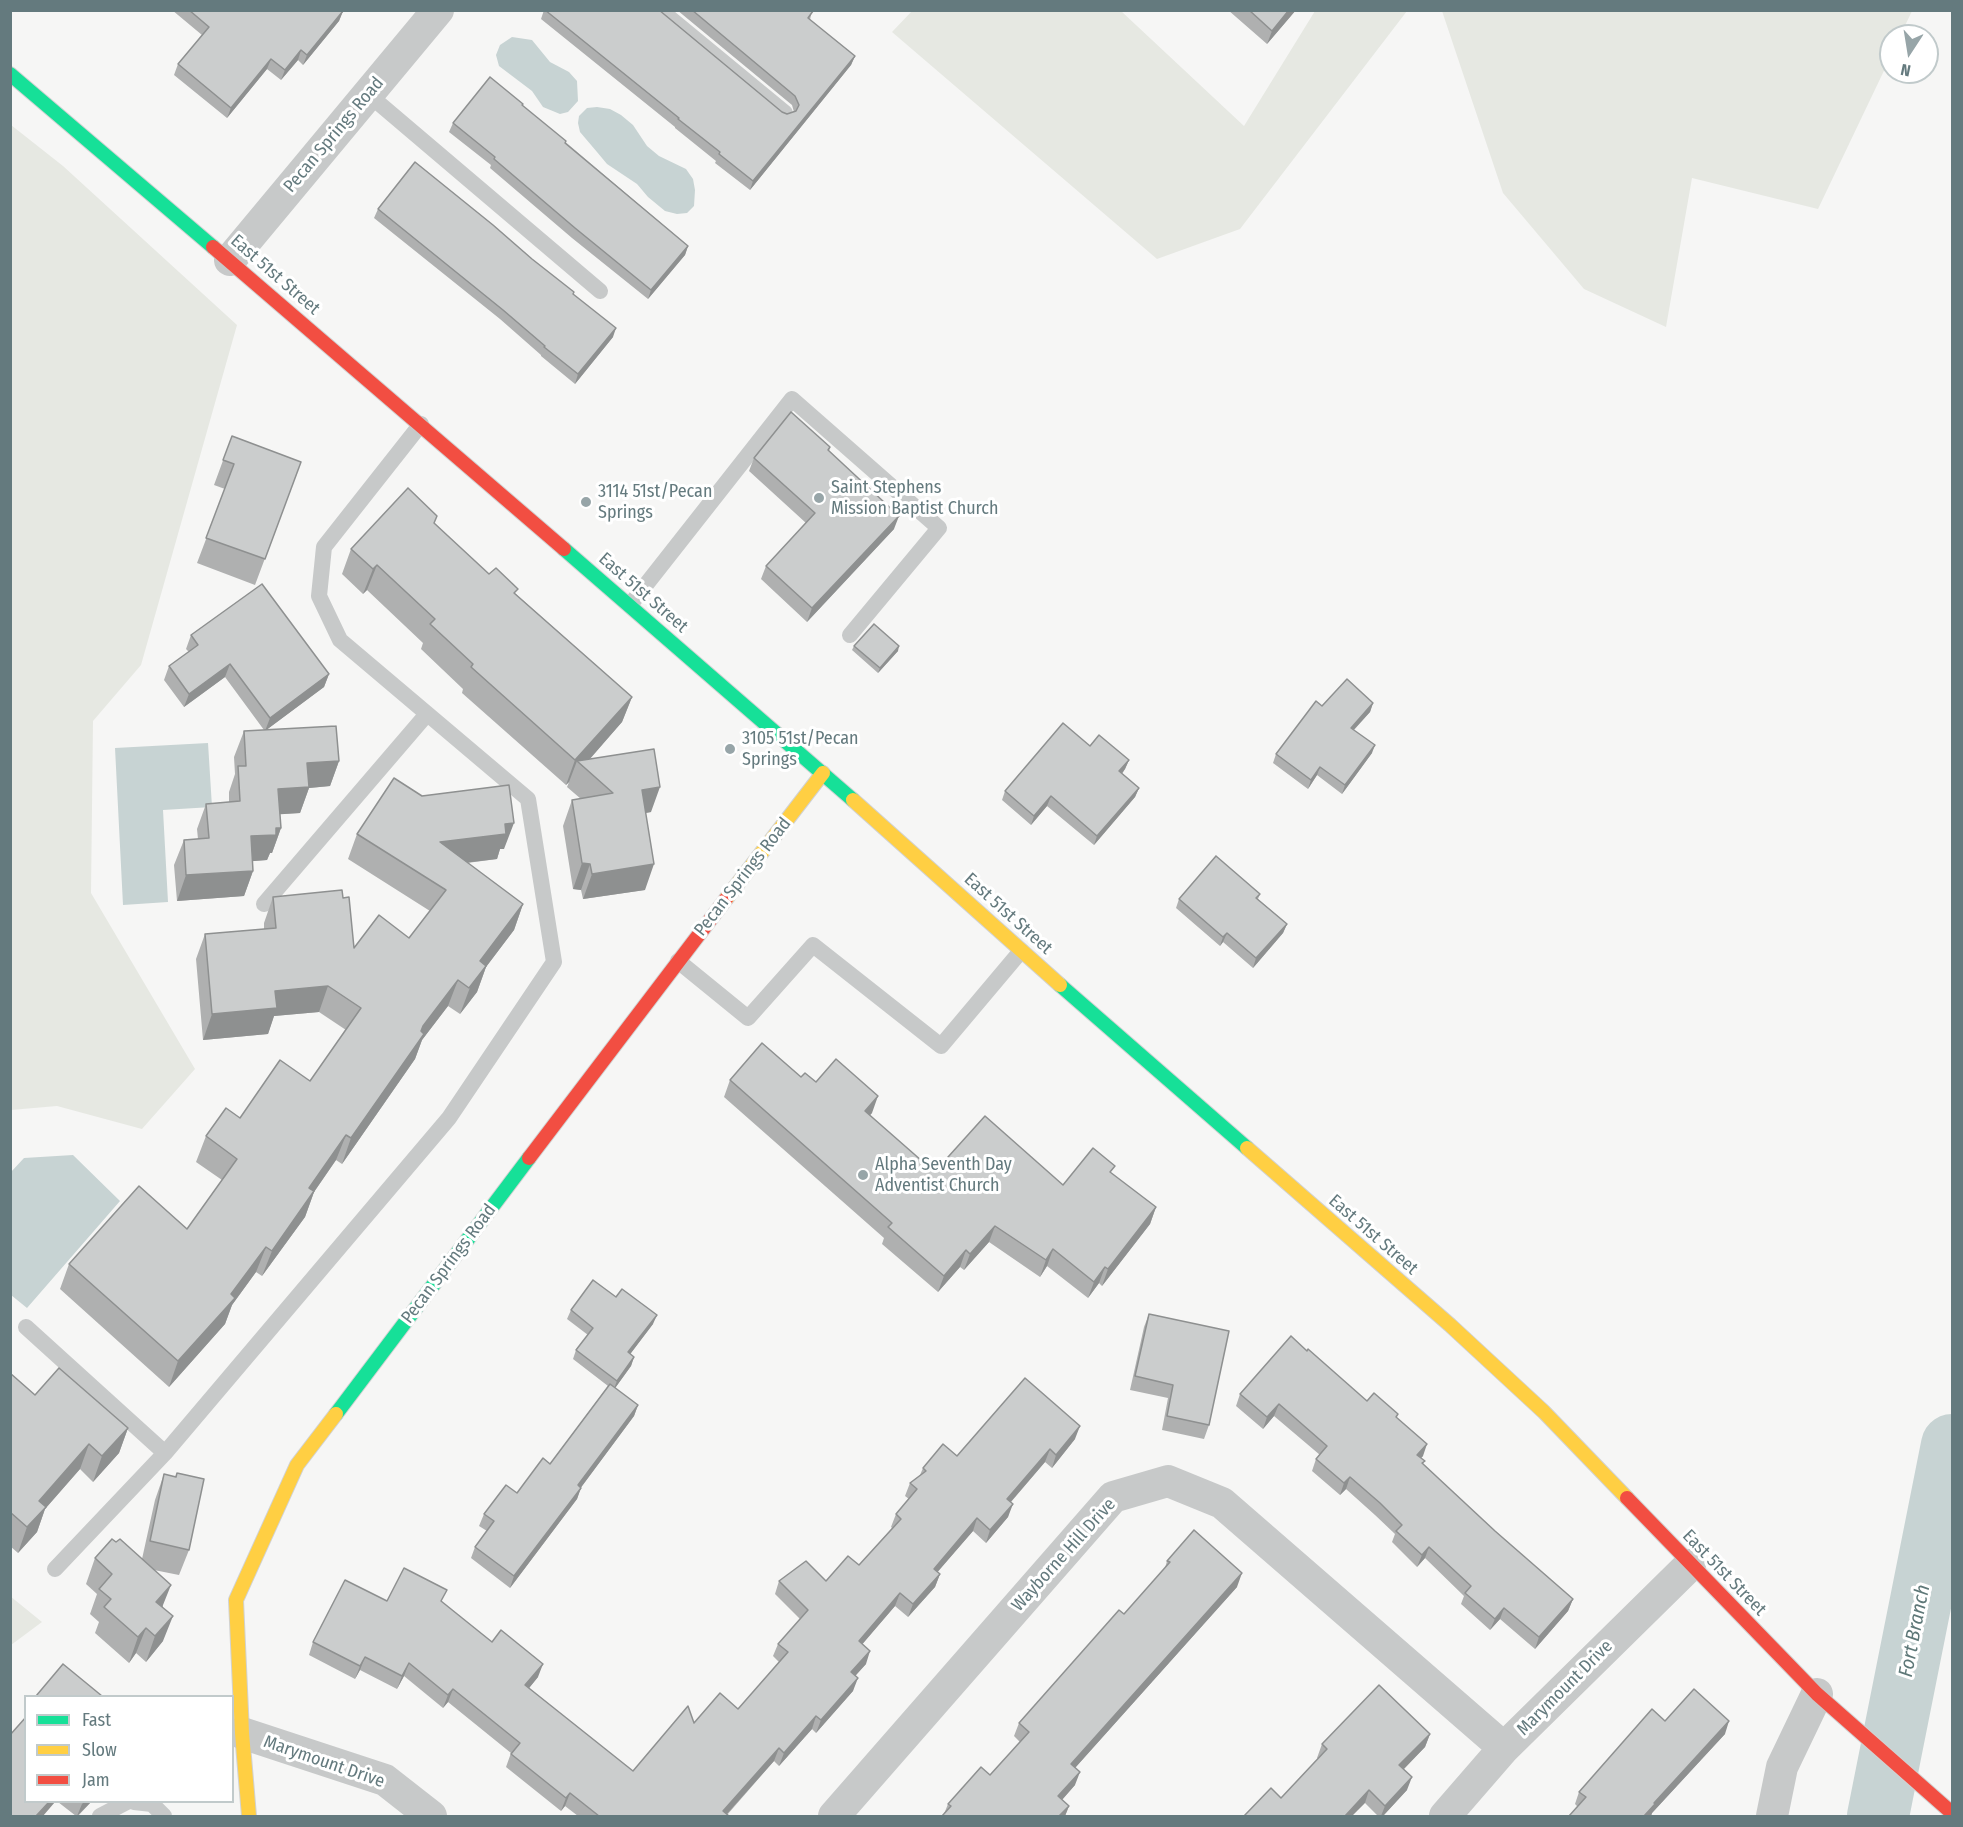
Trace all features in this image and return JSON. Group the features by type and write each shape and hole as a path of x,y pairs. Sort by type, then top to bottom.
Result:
{"main road":[{"name":"East 51st Street","path":"10,74 422,424 823,773 1021,951 1450,1325 1544,1413 1817,1694 1953,1813"},
{"name":"Pecan Springs Road","path":"249,1816 236,1600 297,1465 823,773"}],"street":[{"name":"Pecan Springs Road","path":"230,260 438,10"},
{"name":"Wayborne Hill Drive","path":"834,1816 1113,1497 1168,1481 1222,1503 1504,1748"},
{"name":"Marymount Drive","path":"1445,1816 1504,1748 1690,1565"},
{"path":"1772,1816 1782,1767 1817,1694"},
{"name":"Marymount Drive","path":"243,1733 385,1780 431,1816"}],"lane":[{"path":"660,10 785,113"},
{"path":"368,94 600,291"},
{"path":"630,605 792,399 939,528 850,635"},
{"path":"55,1569 165,1453 449,1118 554,962 528,799 340,640 319,596 324,547 422,424"},
{"path":"264,904 427,714"},
{"path":"678,961 748,1018 813,945 941,1046 1021,951"},
{"path":"26,1327 165,1453"},
{"path":"100,1816 125,1803"},
{"path":"143,1803 152,1804 164,1816"}],"shaded area":[{"path":"1442,10 1912,11 1906,24 1879,24 1879,81 1818,209 1692,178 1666,327 1584,289 1503,193"},
{"path":"912,11 1121,11 1244,126 1315,11 1407,11 1240,229 1157,259 892,32"},
{"path":"512,37 532,40 550,62 569,72 577,81 578,101 568,112 560,114 543,107 532,91 499,66 496,55 500,45"},
{"path":"587,108 610,109 621,115 633,125 647,146 659,156 686,169 693,179 695,190 694,206 687,213 677,214 665,211 637,184 607,164 580,132 578,123 579,116"},
{"path":"11,125 63,166 237,325 141,665 93,721 91,893 195,1069 142,1129 57,1106 11,1110"},
{"path":"208,743 212,807 163,810 168,902 123,905 115,748"},
{"path":"73,1155 120,1201 27,1308 11,1295 11,1172 24,1158"},
{"path":"10,1596 42,1622 11,1645 10,1645"}],"building":[{"path":"189,10 343,11 307,55 301,50 285,70 271,59 231,108 178,64 209,27"},
{"path":"545,10 659,10 787,114 796,111 799,105 795,96 692,10 812,10 808,18 855,56 753,181"},
{"path":"1249,10 1289,10 1272,31"},
{"path":"490,77 688,246 651,290 453,123"},
{"path":"415,162 616,328 578,374 378,209"},
{"name":"Saint Stephens Mission Baptist Church","path":"791,412 830,447 828,450 899,516 812,608 766,566 815,513 754,458"},
{"path":"232,436 301,462 265,559 206,538 234,464 223,460"},
{"path":"408,488 437,516 434,523 489,574 496,568 518,589 514,593 632,697 575,760 471,667 473,664 430,624 435,619 377,565 373,569 351,549"},
{"path":"262,584 329,674 270,718 230,664 189,694 169,666 198,645 191,635"},
{"path":"874,624 899,646 880,668 854,646"},
{"path":"1347,679 1373,703 1351,728 1375,745 1345,785 1320,767 1311,780 1276,754 1316,701 1322,706"},
{"path":"1063,723 1090,746 1099,735 1129,760 1119,771 1139,788 1097,836 1051,796 1034,816 1005,791"},
{"path":"336,726 339,761 307,763 309,787 278,789 281,828 276,828 276,835 251,836 253,871 186,875 184,840 209,838 206,804 240,801 238,766 246,766 244,731"},
{"path":"654,749 660,787 642,790 654,864 592,874 590,864 582,863 572,800 613,793 577,761"},
{"path":"394,778 422,796 509,785 514,823 505,824 506,834 440,842 523,904 480,961 486,966 469,988 458,980 423,1026 421,1031 424,1034 351,1138 346,1135 309,1188 314,1191 272,1251 266,1247 231,1294 235,1298 178,1361 69,1264 139,1186 187,1229 237,1159 206,1136 226,1108 240,1118 280,1060 310,1081 361,1008 328,986 275,991 277,1008 212,1014 205,934 276,928 273,897 342,890 343,898 349,897 354,948 379,915 409,938 446,890 357,834"},
{"path":"1216,856 1260,894 1256,898 1287,924 1256,958 1227,933 1223,937 1179,899"},
{"path":"762,1043 801,1077 805,1073 816,1082 836,1059 878,1096 865,1111 922,1161 927,1156 939,1167 985,1116 1063,1185 1093,1148 1115,1166 1110,1172 1156,1207 1108,1269 1105,1267 1094,1282 1053,1249 1046,1260 995,1226 970,1254 966,1250 944,1276 888,1227 892,1223 730,1080"},
{"path":"593,1280 616,1297 622,1289 657,1315 628,1352 634,1357 617,1381 576,1350 593,1328 571,1310"},
{"path":"1149,1314 1229,1331 1209,1425 1167,1416 1173,1385 1135,1376"},
{"path":"1291,1336 1367,1401 1374,1393 1398,1414 1396,1417 1427,1444 1417,1455 1425,1461 1422,1463 1573,1599 1539,1637 1504,1608 1495,1619 1465,1593 1471,1586 1429,1547 1422,1555 1396,1531 1402,1525 1380,1503 1350,1477 1344,1483 1316,1459 1327,1446 1279,1404 1267,1417 1240,1394"},
{"path":"59,1368 128,1428 102,1456 89,1444 39,1501 46,1507 27,1527 10,1512 10,1373 35,1395"},
{"path":"1025,1378 1080,1426 1056,1455 1050,1449 1007,1499 1013,1504 990,1530 977,1518 934,1569 940,1574 913,1604 900,1593 859,1641 870,1651 851,1672 858,1678 821,1720 816,1716 784,1753 779,1748 723,1811 729,1816 599,1816 570,1793 566,1798 511,1754 520,1743 453,1689 448,1695 409,1663 402,1676 365,1657 360,1666 313,1642 345,1580 387,1601 404,1568 447,1590 441,1601 492,1642 501,1630 543,1664 525,1685 633,1771 688,1706 694,1723 720,1693 738,1709 788,1652 778,1644 808,1610 779,1581 806,1561 826,1581 848,1556 859,1565 901,1519 896,1514 917,1489 910,1483 926,1471 923,1468 943,1444 957,1456"},
{"path":"610,1384 638,1405 578,1485 581,1488 514,1576 475,1547 494,1521 484,1514 506,1485 517,1493 543,1458 550,1464"},
{"path":"177,1473 204,1479 189,1550 150,1541 164,1474 176,1477"},
{"path":"1194,1530 1242,1573 1071,1764 1080,1772 1058,1796 1069,1806 1059,1816 942,1816 951,1806 948,1804 981,1767 990,1775 1029,1732 1019,1723 1119,1610 1124,1614 1170,1562 1167,1561"},
{"path":"112,1539 116,1542 120,1539 171,1585 156,1602 173,1616 155,1636 146,1628 138,1637 104,1607 111,1599 99,1589 112,1574 95,1558"},
{"path":"63,1664 101,1695 37,1695"},
{"path":"1379,1685 1430,1734 1399,1765 1412,1777 1385,1806 1369,1790 1345,1816 1244,1816 1271,1788 1281,1798 1327,1749 1322,1744"},
{"path":"1694,1689 1729,1721 1644,1816 1569,1816 1586,1797 1579,1792 1652,1709 1665,1721"},
{"path":"24,1719 24,1803 48,1803 36,1816 10,1816 10,1735"}],"waterway":[{"name":"Fort Branch","path":"1878,1816 1952,1445"}],"traffic: fast":[{"path":"10,74 213,247"},
{"path":"564,549 853,800"},
{"path":"1060,985 1247,1148"},
{"path":"336,1414 529,1158"}],"traffic: slow":[{"path":"726,899 823,773"},
{"path":"853,800 1060,985"},
{"path":"1247,1148 1450,1325 1544,1412 1627,1498"},
{"path":"249,1816 242,1733 236,1600 297,1465 336,1414"}],"traffic: jam":[{"path":"213,247 564,549"},
{"path":"529,1158 726,899"},
{"path":"1627,1498 1817,1694 1952,1813"}],"place":[{"name":"Saint Stephens Mission Baptist Church","path":"819,498"},
{"name":"3114 51st/Pecan Springs","path":"586,502"},
{"name":"3105 51st/Pecan Springs","path":"730,749"},
{"name":"Alpha Seventh Day Adventist Church","path":"863,1175"}]}
